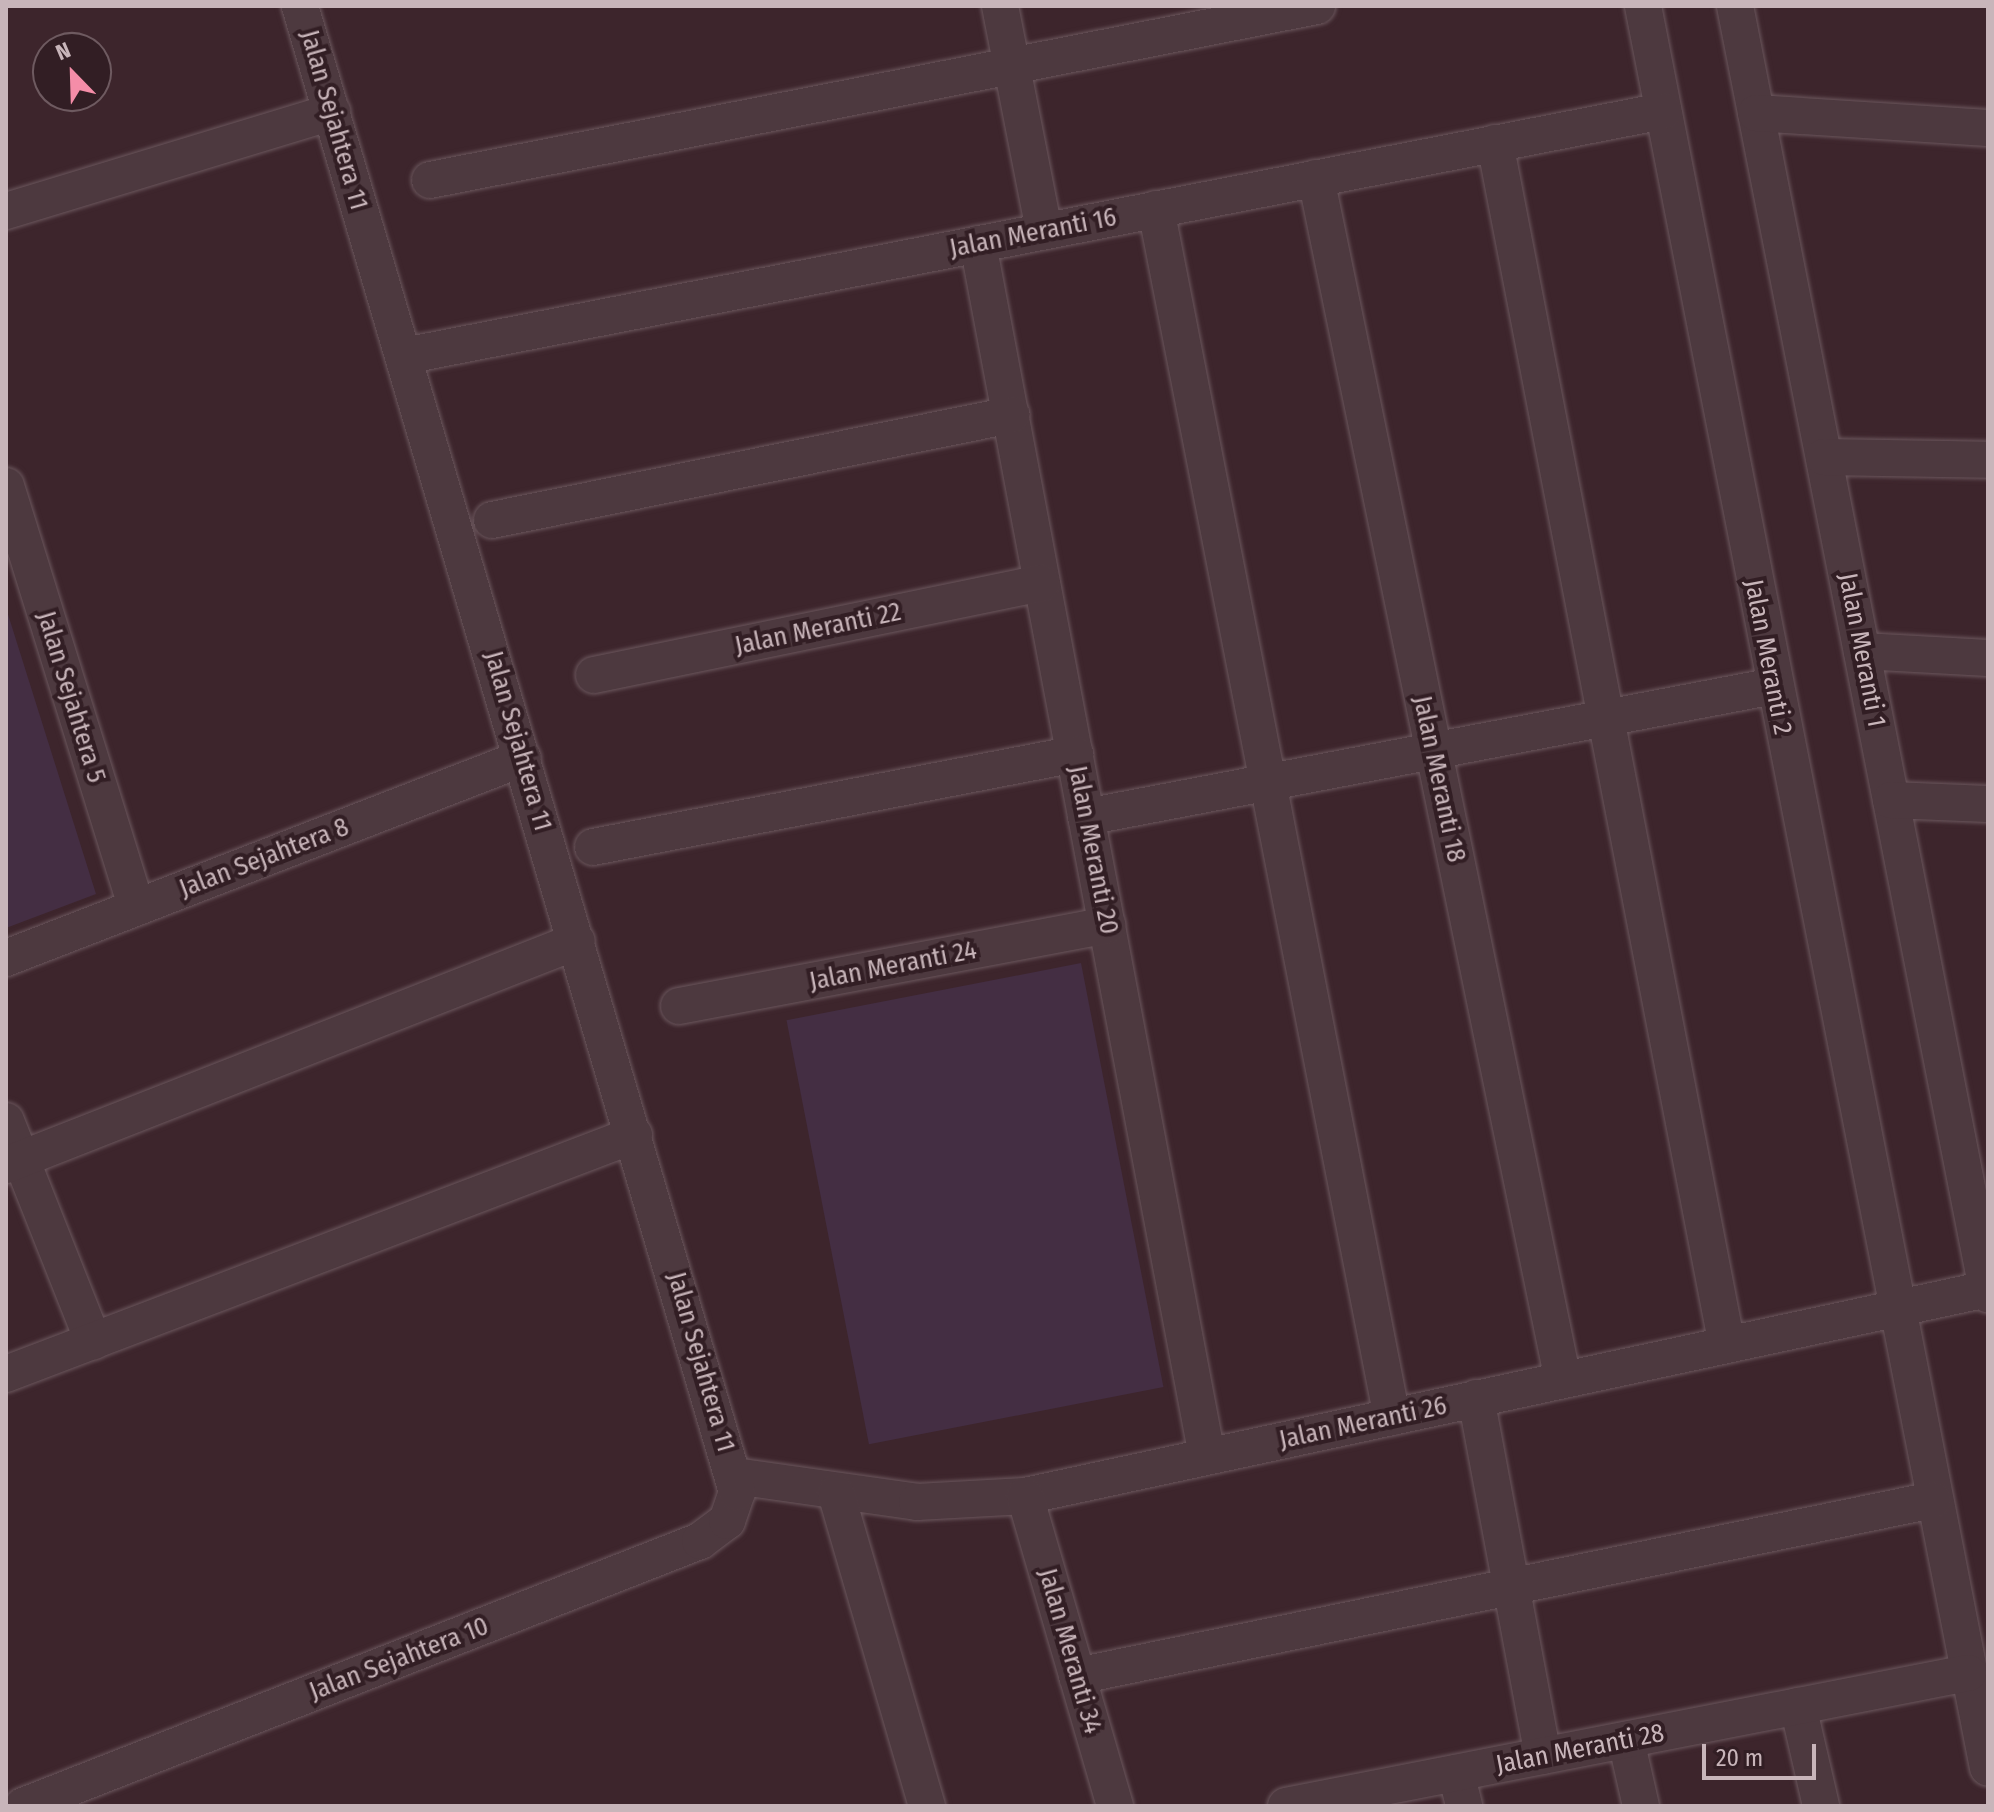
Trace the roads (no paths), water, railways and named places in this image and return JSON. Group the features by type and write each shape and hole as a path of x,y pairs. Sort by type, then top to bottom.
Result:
{"street":[{"name":"Jalan Sejahtera 11","path":"300,6 735,1476"},
{"path":"1000,6 1044,231"},
{"path":"430,180 1317,6"},
{"name":"Jalan Meranti 2","path":"1643,6 1893,1309 1988,1768"},
{"name":"Jalan Meranti 1","path":"1735,6 1988,1291"},
{"name":"Jalan Meranti 16","path":"404,356 1663,111"},
{"path":"6,211 332,112"},
{"path":"1756,113 1988,128"},
{"path":"1495,143 1727,1345"},
{"name":"Jalan Meranti 18","path":"1316,178 1563,1380"},
{"path":"1156,209 1392,1417"},
{"name":"Jalan Meranti 20","path":"978,244 1207,1456"},
{"path":"492,520 1011,415"},
{"path":"1824,457 1988,460"},
{"name":"Jalan Sejahtera 5","path":"6,486 136,907"},
{"name":"Jalan Meranti 22","path":"594,675 1042,583"},
{"path":"1862,651 1988,658"},
{"path":"1086,817 1774,686"},
{"path":"593,847 1075,754"},
{"name":"Jalan Sejahtera 8","path":"6,958 523,758"},
{"path":"1891,800 1988,804"},
{"name":"Jalan Meranti 24","path":"679,1006 1107,925"},
{"path":"14,1162 577,941"},
{"path":"6,1121 14,1162 93,1341"},
{"path":"6,1374 634,1135"},
{"name":"Jalan Meranti 26","path":"735,1476 836,1493 917,1502 1025,1496 1988,1291"},
{"path":"1476,1398 1543,1756"},
{"name":"Jalan Sejahtera 10","path":"23,1806 93,1793 700,1541 727,1521 735,1476"},
{"path":"836,1493 927,1806"},
{"name":"Jalan Meranti 34","path":"1025,1496 1115,1806"},
{"path":"1077,1676 1933,1500"},
{"name":"Jalan Meranti 28","path":"1286,1806 1460,1789 1543,1756 1968,1673"},
{"path":"1798,1706 1821,1806"},
{"path":"1626,1740 1641,1806"}]}
